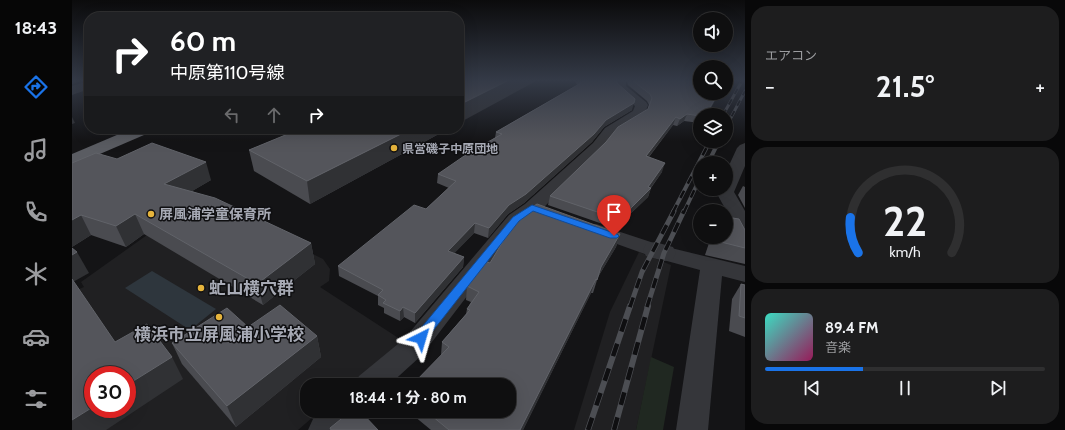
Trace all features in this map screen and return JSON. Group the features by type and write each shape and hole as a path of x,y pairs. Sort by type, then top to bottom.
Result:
{"highway":[{"path":"72,150 110,134"},
{"path":"72,161 134,134"}],"street":[{"path":"377,378 413,346 516,219 532,208 620,124 638,113 642,107 635,101"},
{"path":"745,148 731,179 738,184 725,192 745,228"},
{"path":"532,208 554,215"},
{"path":"575,223 659,252 745,274"},
{"path":"692,430 712,266"},
{"path":"324,430 334,418"}],"shaded area":[{"name":"横浜市立屏風浦小学校","path":"199,198 323,259 330,269 329,281 320,287 403,341 359,378 300,378 300,418 312,418 298,430 72,430 72,292 84,287 81,282"},
{"path":"639,252 671,265 636,430 574,430 610,312"},
{"path":"152,271 216,309 190,330 125,288"},
{"path":"651,357 674,367 663,430 636,430"}],"building":[{"path":"550,101 634,101 634,103 606,120 594,134 526,194 509,205 489,228 475,223 448,251 464,257 415,313 403,307 400,311 383,303 386,300 378,295 383,290 338,266 414,205 426,209 456,181 438,174 467,154 502,134 496,132"},
{"path":"651,101 714,101 710,108 693,108 693,115 687,114 680,119 676,117 646,156 665,163 648,187 651,188 631,208 624,221 550,196 606,142 618,127 648,109"},
{"path":"288,134 401,134 307,181 249,150"},
{"path":"152,143 206,162 164,184 215,198 311,243 257,284 135,214 116,226 81,215 72,220 72,163 96,153 117,159"},
{"path":"537,204 620,234 601,267 597,280 596,279 520,430 449,430 434,418 516,418 516,378 419,378 449,347 442,342 470,310 467,309 479,292 467,286 487,262 490,263 502,243 526,211"},
{"path":"733,218 739,219 745,230 745,248 729,244 733,244"},
{"path":"72,248 77,252 72,255"},
{"path":"72,279 115,342 147,324 172,357 136,379 136,366 84,366 84,413 72,420"},
{"path":"741,284 745,285 745,318 739,316"},
{"path":"280,305 317,336 227,406 172,343 227,308 248,327"},
{"path":"342,418 367,418 378,430 331,430 330,428"}],"railway":[{"path":"727,108 731,101"},
{"path":"733,114 740,101"},
{"path":"673,212 706,148"},
{"path":"712,156 716,148"},
{"path":"684,212 693,193"},
{"path":"630,307 642,272 674,211"},
{"path":"647,307 664,253 684,211"},
{"path":"588,430 630,306"},
{"path":"614,430 648,306"}],"place":[{"name":"県営磯子中原団地","path":"394,148"},
{"name":"屏風浦学童保育所","path":"151,214"},
{"name":"虻山横穴群","path":"201,288"},
{"name":"横浜市立屏風浦小学校","path":"219,317"}],"route":[{"path":"421,338 516,219 532,208 614,236"}]}
